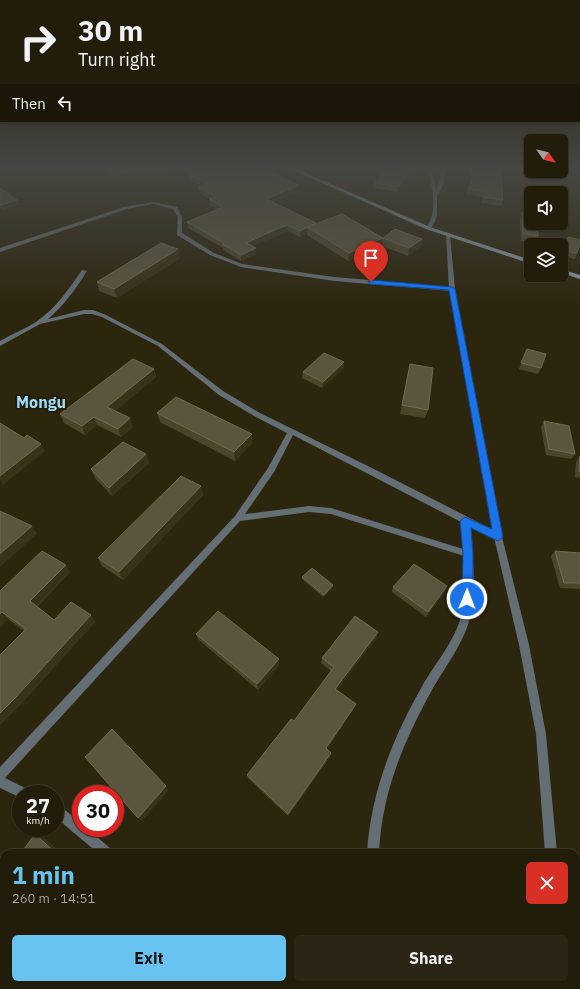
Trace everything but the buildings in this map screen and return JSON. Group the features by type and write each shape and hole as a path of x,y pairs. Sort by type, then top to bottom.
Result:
{"main road":[{"path":"394,213 428,228 524,260"},
{"path":"568,273 580,277"}],"street":[{"path":"0,250 107,213"},
{"path":"178,213 180,217 179,234 212,254 229,262 258,268 334,279 452,289"},
{"path":"428,228 436,217 436,213"},
{"path":"448,235 452,289 498,537 524,645 541,734 551,849"},
{"path":"0,344 38,323 62,302 74,288 84,271"},
{"path":"38,323 84,312 93,312 104,316 160,345 220,393 256,414 375,472 465,521 498,537"},
{"path":"0,775 238,518 271,470 291,432"},
{"path":"238,518 309,509 331,511 468,554"},
{"path":"373,849 376,812 398,749 429,685 460,634 467,614 468,554 465,521"},
{"path":"0,782 12,788"},
{"path":"64,817 102,849"}],"district":[{"name":"Mongu","path":"41,402"}],"route":[{"path":"371,282 452,289 498,537 465,521 468,554 467,599"}]}
